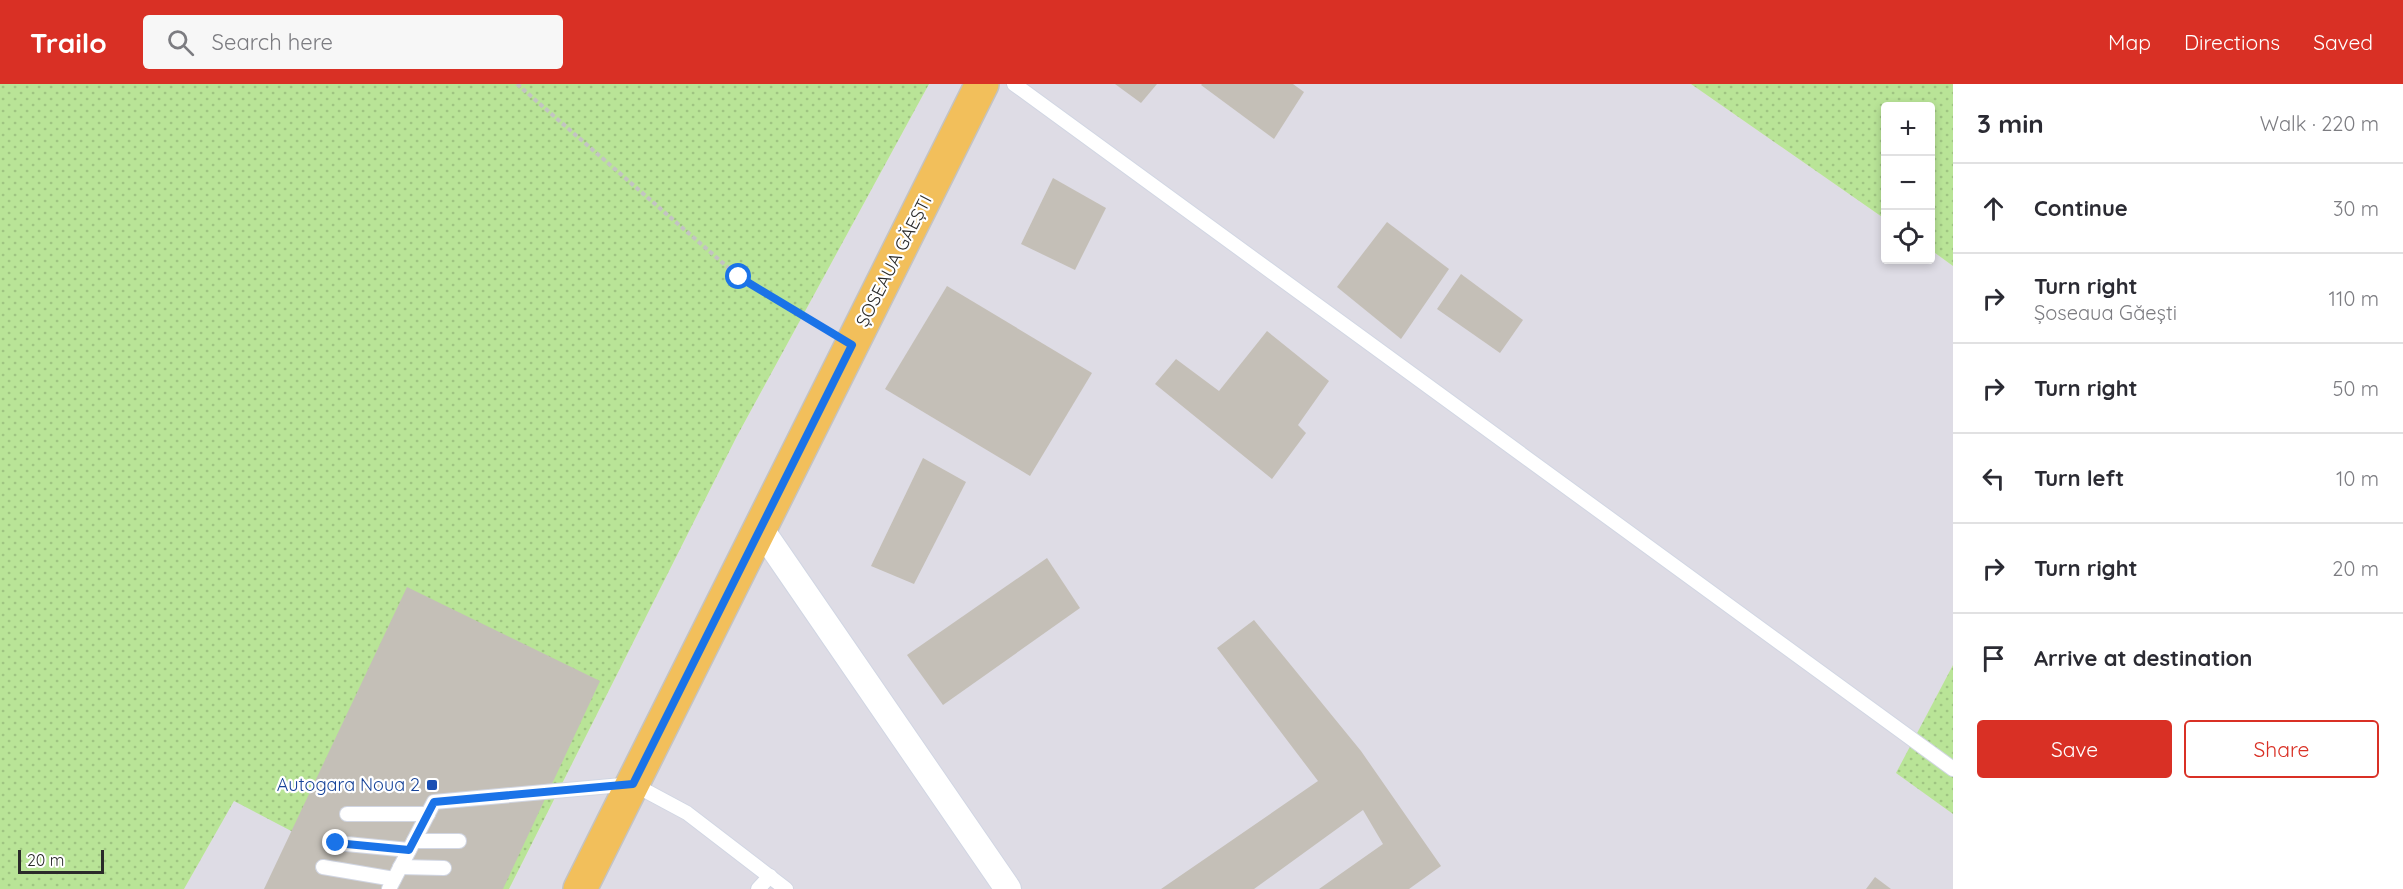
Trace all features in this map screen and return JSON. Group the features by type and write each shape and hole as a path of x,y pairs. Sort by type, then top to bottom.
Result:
{"main road":[{"name":"ȘOSEAUA GĂEȘTI","path":"580,889 982,84"}],"street":[{"path":"760,528 1008,889"}],"lane":[{"path":"1014,84 1953,769"},
{"path":"394,878 434,802 633,784 687,813 786,889"},
{"path":"347,814 428,814"},
{"path":"336,843 411,846 459,842"},
{"path":"323,867 394,878 444,868"},
{"path":"758,889 770,876"}],"path":[{"path":"517,84 739,277 852,345"}],"shaded area":[{"path":"929,84 1691,84 1881,216 1881,264 1935,264 1935,253 1953,266 1953,665 1897,773 1953,814 1953,889 509,889 737,436"},
{"path":"234,800 402,889 184,889"}],"green space":[{"path":"0,84 929,84 737,436 509,889 402,889 234,801 184,889 0,889"},
{"path":"1691,84 1953,84 1953,266 1935,253 1935,102 1881,102 1881,216"},
{"path":"1953,665 1953,814 1896,773"}],"building":[{"path":"1115,84 1157,84 1141,103"},
{"path":"1202,84 1293,84 1304,92 1274,139"},
{"path":"1053,178 1106,208 1075,270 1021,244"},
{"path":"1387,222 1449,269 1401,339 1337,287"},
{"path":"1461,274 1523,320 1500,353 1437,309"},
{"path":"947,286 1092,373 1030,476 885,389"},
{"path":"1267,331 1329,381 1298,425 1306,433 1272,479 1155,384 1176,359 1219,391"},
{"path":"923,458 966,482 914,584 871,566"},
{"path":"1047,558 1080,608 943,705 907,655"},
{"name":"Autogara Noua 2","path":"407,587 600,681 503,889 264,889"},
{"path":"1254,620 1361,751 1441,866 1409,889 1319,889 1383,844 1363,810 1254,889 1161,889 1318,781 1217,648"},
{"path":"1875,877 1891,889 1866,889"}],"place":[{"name":"Autogara Noua 2","path":"432,785"}],"route":[{"path":"336,843 409,850 434,802 633,784 852,345 739,277"}]}
